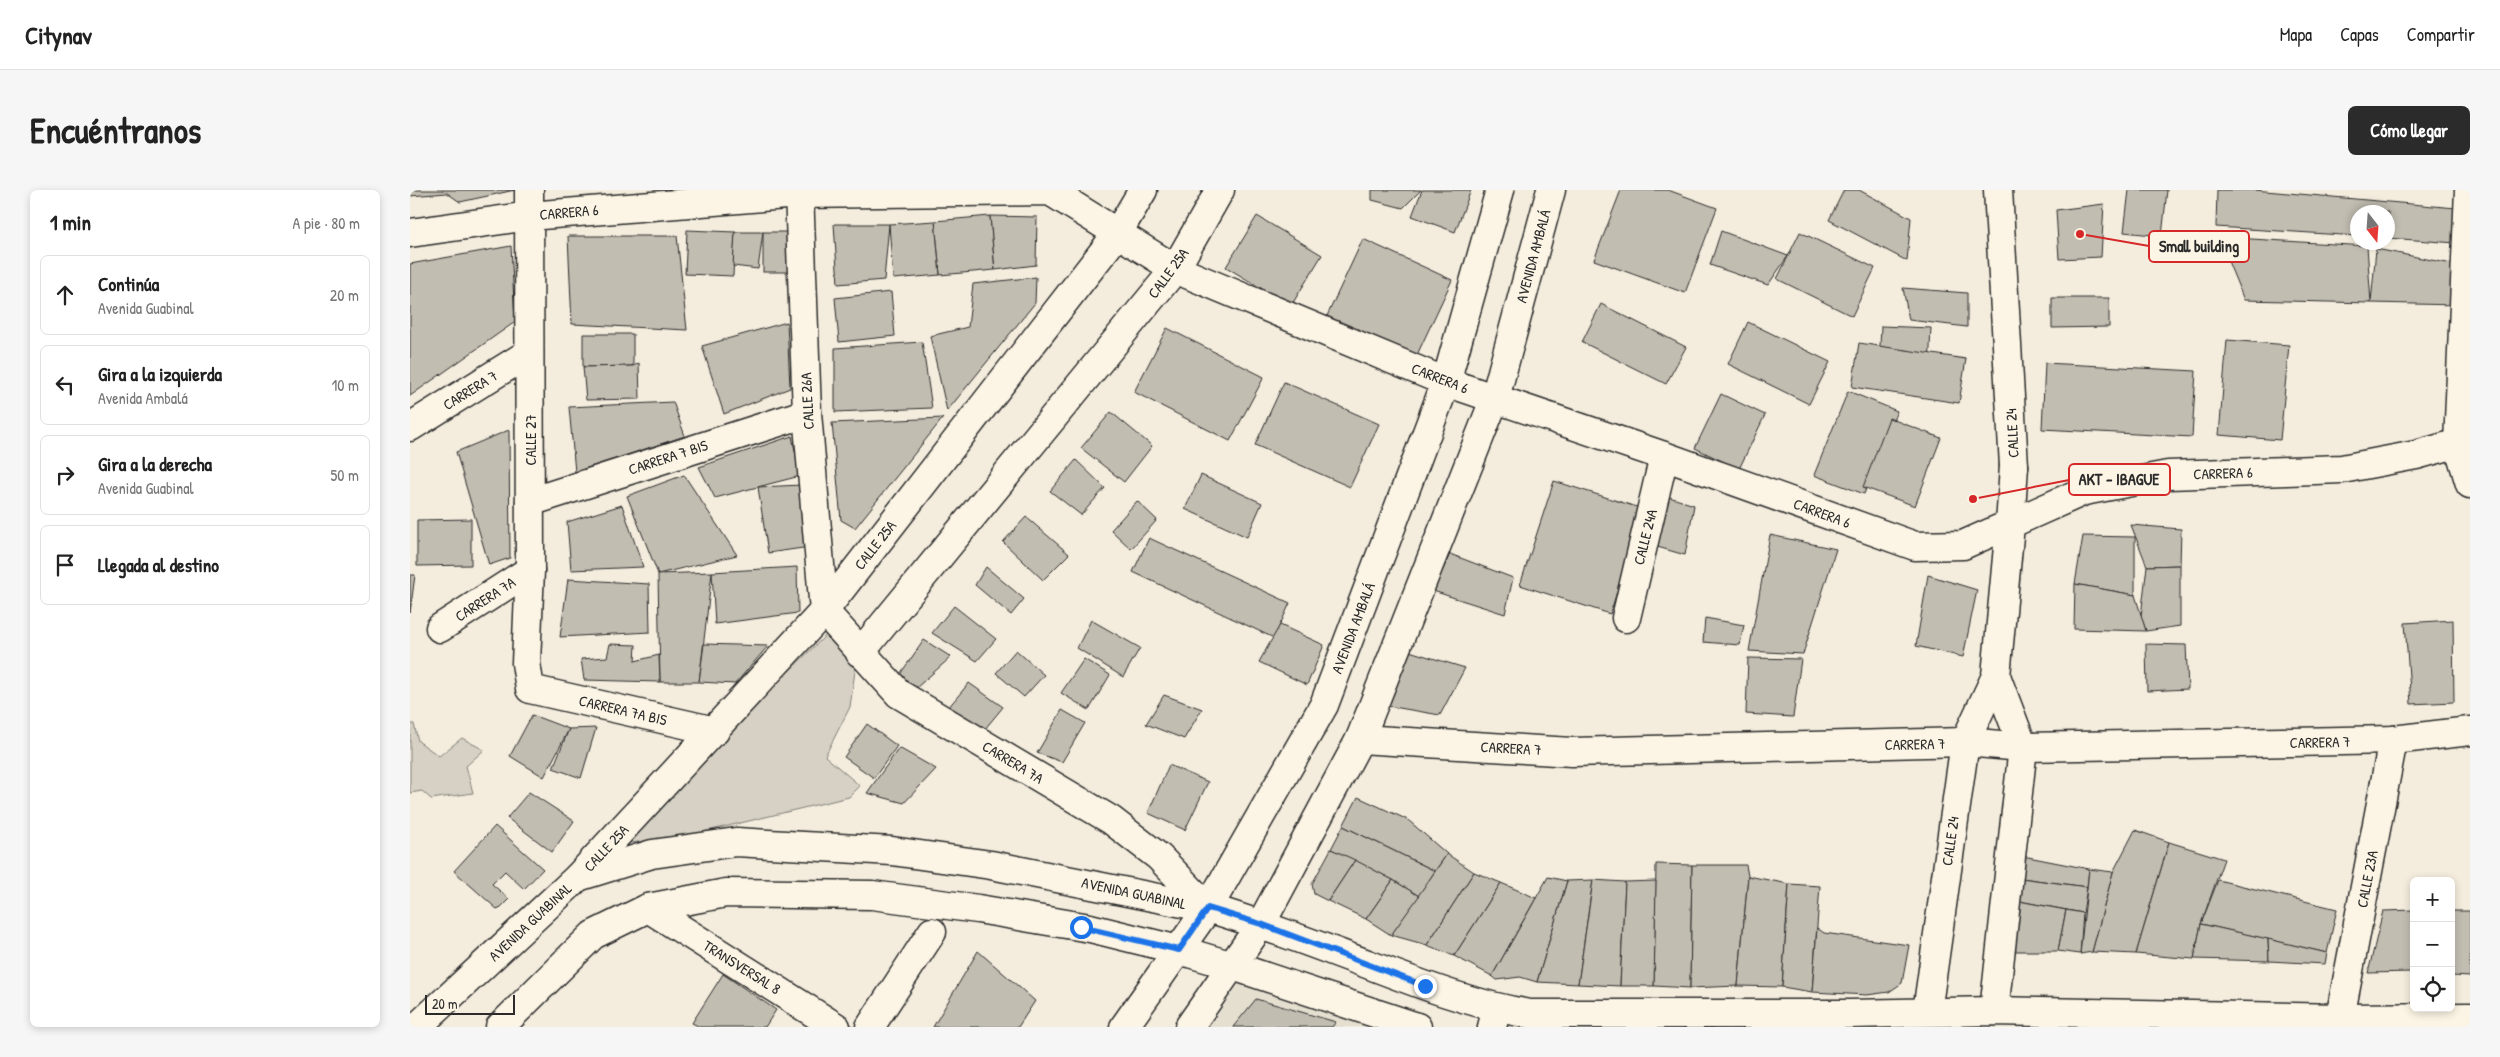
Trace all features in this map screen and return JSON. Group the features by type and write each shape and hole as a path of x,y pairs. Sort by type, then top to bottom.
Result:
{"street":[{"name":"CALLE 25A","path":"578,877 716,730 824,611 1116,234 1143,190"},
{"name":"CALLE 25A","path":"860,653 1174,269 1220,190"},
{"name":"AVENIDA AMBALÁ","path":"1124,1027 1208,908 1324,705 1446,382 1500,190"},
{"name":"AVENIDA AMBALÁ","path":"1189,1027 1261,924 1360,739 1495,398 1551,190"},
{"name":"CALLE 24","path":"1927,1012 1965,742 1996,676 2010,525 2014,466 1998,190"},
{"path":"2469,190 2464,442 2470,484"},
{"name":"CARRERA 6","path":"410,233 529,203 799,192 1050,191 1174,269 1446,382 1664,456 1915,546 1963,545 2084,491 2168,475 2342,469 2416,455 2464,442"},
{"name":"CALLE 26A","path":"799,192 807,413 824,611"},
{"name":"CALLE 27","path":"529,203 530,570 526,663 530,689"},
{"name":"CARRERA 7","path":"410,427 529,353"},
{"name":"CARRERA 7 BIS","path":"530,502 807,413"},
{"name":"CALLE 24A","path":"1626,618 1664,456"},
{"name":"CARRERA 7A","path":"440,628 530,570"},
{"name":"CARRERA 7A","path":"824,611 898,694 1111,820 1158,857 1208,908"},
{"name":"CALLE 24","path":"1994,1012 2023,747 1996,676"},
{"name":"CARRERA 7A BIS","path":"530,689 716,730"},
{"name":"CARRERA 7","path":"1360,739 1572,752 1965,742 2023,747 2393,740 2470,731"},
{"name":"CALLE 23A","path":"2340,1018 2393,740"},
{"name":"AVENIDA GUABINAL","path":"417,1027 578,877 652,854 736,842 892,852 991,865 1208,908 1261,924 1425,986 1495,1018 1530,1014 1850,1014 1927,1012 2340,1018 2470,1017"},
{"path":"500,1027 593,935 648,908 726,893 872,895 978,909 1090,928 1179,950 1233,966 1417,1027"},
{"name":"TRANSVERSAL 8","path":"648,908 836,1027"},
{"path":"870,1027 932,932"}],"shaded area":[{"path":"830,631 856,664 850,707 825,756 860,786 849,797 682,837 612,845"},
{"path":"410,724 414,724 418,741 439,756 462,738 484,750 466,766 473,793 431,799 422,791 410,793"},
{"path":"1262,984 1381,1027 1205,1027 1238,985"}],"building":[{"path":"410,190 515,190 460,202 447,193 410,196"},
{"path":"1372,190 1421,190 1403,208 1372,200"},
{"path":"1422,190 1471,190 1455,232 1412,216"},
{"path":"1621,190 1668,190 1717,208 1685,293 1594,260"},
{"path":"1844,190 1859,190 1911,218 1907,261 1829,220"},
{"path":"2129,190 2167,190 2162,236 2124,232"},
{"path":"2217,190 2254,190 2456,208 2456,243 2395,239 2395,205 2350,205 2350,235 2216,227"},
{"path":"2104,204 2101,257 2059,259 2056,210"},
{"path":"990,216 995,270 940,275 935,221"},
{"path":"990,216 1037,217 1036,265 995,270"},
{"path":"1257,216 1322,255 1291,306 1226,267"},
{"path":"935,221 940,275 893,279 889,224"},
{"path":"834,224 889,224 884,280 838,284"},
{"path":"687,230 735,232 733,276 685,274"},
{"path":"1721,231 1788,256 1768,285 1710,265"},
{"path":"735,232 763,232 758,269 733,266"},
{"path":"763,232 795,232 795,272 763,272"},
{"path":"1800,232 1875,268 1852,316 1777,279"},
{"path":"568,236 677,236 687,330 572,324"},
{"path":"2218,237 2350,245 2350,250 2367,250 2371,303 2244,300"},
{"path":"1363,239 1452,280 1416,357 1327,316"},
{"path":"511,246 515,322 410,396 410,264"},
{"path":"2376,250 2457,265 2458,305 2371,303"},
{"path":"1036,277 1035,303 947,411 930,336 968,327 973,284"},
{"path":"1903,288 1967,293 1967,327 1909,320"},
{"path":"891,292 895,336 839,342 835,298"},
{"path":"2052,298 2109,298 2109,327 2052,328"},
{"path":"1601,304 1686,347 1666,384 1582,342"},
{"path":"787,322 790,388 724,414 702,346"},
{"path":"1748,322 1830,362 1809,404 1728,364"},
{"path":"1881,326 1931,328 1929,368 1879,366"},
{"path":"1167,328 1264,377 1230,441 1134,392"},
{"path":"583,334 633,334 633,366 583,367"},
{"path":"2227,340 2289,345 2280,440 2219,435"},
{"path":"922,342 932,408 835,412 835,348"},
{"path":"1859,343 1966,359 1959,403 1852,387"},
{"path":"639,363 640,399 586,400 583,367 633,366"},
{"path":"2045,363 2196,371 2192,437 2042,429"},
{"path":"1284,382 1379,424 1350,487 1255,445"},
{"path":"1848,391 1897,411 1864,494 1814,475"},
{"path":"1721,394 1765,415 1739,469 1695,448"},
{"path":"673,402 685,436 575,472 569,407"},
{"path":"1111,412 1152,446 1124,482 1081,448"},
{"path":"943,418 855,528 841,520 832,423"},
{"path":"1889,418 1941,438 1915,506 1863,487"},
{"path":"509,430 510,558 489,565 456,452"},
{"path":"792,436 800,476 715,498 699,467"},
{"path":"1076,460 1105,488 1081,515 1050,491"},
{"path":"684,475 737,555 658,574 627,496"},
{"path":"1201,475 1262,503 1247,537 1185,509"},
{"path":"1554,481 1643,509 1610,614 1520,585"},
{"path":"802,485 810,547 768,553 758,487"},
{"path":"1666,496 1694,505 1685,555 1654,546"},
{"path":"1137,501 1157,520 1131,549 1111,530"},
{"path":"622,505 643,567 571,570 567,522"},
{"path":"1026,517 1069,554 1043,580 1003,542"},
{"path":"471,519 471,565 417,566 417,520"},
{"path":"2131,525 2181,529 2180,565 2147,566"},
{"path":"1770,535 1836,549 1803,654 1749,651"},
{"path":"2083,536 2135,537 2135,595 2075,584"},
{"path":"1149,538 1290,603 1274,638 1133,572"},
{"path":"1450,554 1513,578 1505,614 1433,591"},
{"path":"2180,565 2180,626 2146,631 2141,616 2147,566"},
{"path":"797,567 798,613 715,624 712,572"},
{"path":"986,567 1024,599 1011,615 975,585"},
{"path":"712,572 699,682 660,682 658,574"},
{"path":"410,575 415,575 410,613"},
{"path":"1928,575 1977,590 1963,657 1916,646"},
{"path":"568,579 649,584 650,632 560,637"},
{"path":"2075,584 2135,595 2146,631 2074,629"},
{"path":"954,606 996,639 977,661 932,633"},
{"path":"1705,618 1744,625 1740,645 1703,642"},
{"path":"1091,620 1140,648 1123,677 1077,648"},
{"path":"2453,620 2454,702 2411,704 2405,623"},
{"path":"1280,625 1324,645 1307,685 1259,662"},
{"path":"924,640 951,657 916,688 898,677"},
{"path":"610,644 636,645 635,661 659,655 660,682 584,680 581,659 607,657"},
{"path":"704,644 768,646 735,684 699,682"},
{"path":"2146,644 2186,645 2188,689 2147,691"},
{"path":"1016,650 1044,675 1024,697 996,673"},
{"path":"1406,650 1465,668 1440,715 1382,705"},
{"path":"1748,658 1801,659 1793,717 1746,714"},
{"path":"1084,659 1110,675 1089,710 1061,693"},
{"path":"969,683 1003,707 984,730 947,709"},
{"path":"1164,695 1202,709 1184,739 1146,724"},
{"path":"1062,710 1085,723 1062,762 1037,753"},
{"path":"532,715 569,729 544,777 510,756"},
{"path":"867,724 897,746 874,778 844,757"},
{"path":"596,728 581,778 553,768 569,729"},
{"path":"899,748 936,769 904,803 867,793"},
{"path":"1169,765 1208,782 1185,830 1148,813"},
{"path":"529,792 574,821 552,852 507,818"},
{"path":"1358,797 1408,820 1447,854 1435,871 1343,826"},
{"path":"495,826 543,869 524,889 505,871 492,884 509,899 498,910 454,871"},
{"path":"1343,826 1435,871 1419,896 1393,880 1331,849"},
{"path":"2135,830 2169,842 2136,954 2092,952 2113,872"},
{"path":"2169,842 2224,859 2201,924 2194,959 2136,954"},
{"path":"1331,849 1355,860 1328,901 1314,894 1312,884"},
{"path":"1447,854 1474,872 1427,945 1391,935"},
{"path":"2023,856 2089,869 2087,887 2021,878"},
{"path":"1355,860 1393,880 1366,919 1328,901"},
{"path":"1656,864 1692,865 1690,988 1654,986"},
{"path":"1692,865 1746,865 1748,876 1738,986 1690,988"},
{"path":"2089,869 2113,872 2092,952 2080,954"},
{"path":"1474,872 1501,883 1454,956 1427,945"},
{"path":"1748,876 1789,884 1782,987 1738,986"},
{"path":"1548,877 1567,881 1537,982 1520,977 1497,980 1492,976"},
{"path":"2021,878 2087,887 2083,913 2019,901"},
{"path":"1393,880 1419,896 1391,935 1366,919"},
{"path":"1593,880 1578,984 1537,982 1567,881"},
{"path":"1593,880 1625,882 1620,986 1578,984"},
{"path":"2218,880 2337,909 2327,953 2201,924"},
{"path":"1656,881 1654,986 1620,986 1625,882"},
{"path":"1501,883 1536,898 1492,976 1454,956"},
{"path":"1789,884 1820,886 1812,992 1782,987"},
{"path":"2019,901 2066,910 2058,951 2013,951"},
{"path":"2066,910 2083,913 2080,954 2058,951"},
{"path":"2410,910 2410,972 2368,973 2383,911"},
{"path":"2455,911 2470,911 2470,977 2455,976"},
{"path":"2201,924 2268,939 2269,961 2194,959"},
{"path":"1817,928 1824,933 1909,945 1902,983 1889,992 1867,995 1812,992"},
{"path":"2268,939 2327,953 2325,964 2269,961"},
{"path":"978,951 1035,1001 1018,1027 933,1027"},
{"path":"723,974 776,1010 765,1027 700,1027 692,1023"},
{"path":"1256,999 1336,1022 1332,1027 1233,1027"}],"place":[{"name":"Small building","path":"2080,234"},
{"name":"AKT - IBAGUE","path":"1973,499"}],"route":[{"path":"1081,927 1179,950 1208,908 1261,924 1425,986"}]}
